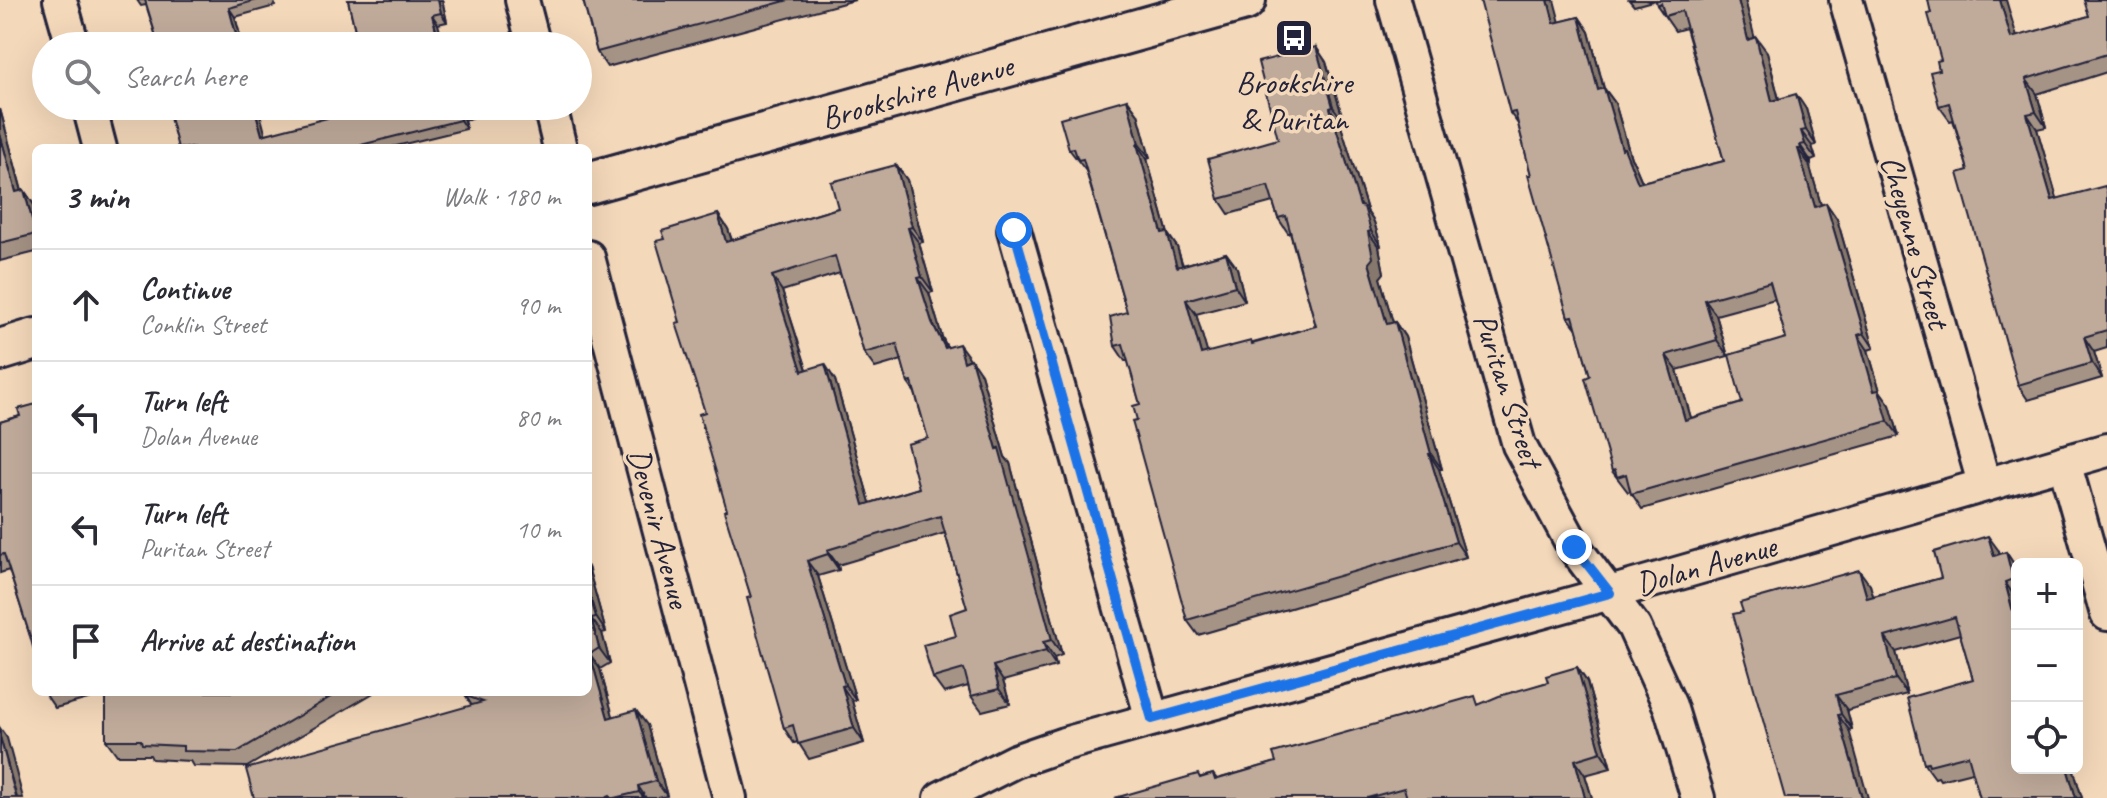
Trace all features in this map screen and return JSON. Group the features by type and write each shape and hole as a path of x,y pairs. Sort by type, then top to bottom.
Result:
{"street":[{"path":"60,0 69,32"},
{"path":"522,0 530,32"},
{"name":"Brookshire Avenue","path":"592,182 1245,0"},
{"name":"Puritan Street","path":"1393,0 1519,445 1574,547 1634,627 1670,706 1698,798"},
{"name":"Cheyenne Street","path":"1846,0 1984,483"},
{"path":"93,120 99,144"},
{"path":"553,120 559,144"},
{"path":"1014,230 1152,719"},
{"name":"Devenir Avenue","path":"592,272 730,798"},
{"path":"0,350 32,340"},
{"name":"Dolan Avenue","path":"941,798 1015,761 1152,719 1610,593 2107,450"},
{"path":"2064,462 2107,614"}],"building":[{"path":"145,0 257,0 229,8 235,32 155,32"},
{"path":"348,0 438,0 441,13 432,15 436,32 347,32 355,30"},
{"path":"583,0 789,0 597,52"},
{"path":"1480,0 1548,0 1554,23 1579,17 1598,90 1604,88 1622,149 1638,183 1724,161 1682,11 1665,16 1661,3 1657,5 1656,0 1738,0 1748,40 1756,37 1772,101 1796,94 1806,130 1801,131 1805,144 1798,149 1815,207 1826,203 1864,333 1858,335 1874,391 1879,390 1888,421 1631,494 1626,474 1617,477 1615,470 1612,471 1585,378 1590,376 1573,316 1568,317 1528,175 1531,175 1515,112 1510,113","holes":["1770,282 1786,338 1729,355 1742,403 1685,420 1666,355 1717,340 1705,300"]},
{"path":"1928,0 2000,0 2011,38 2089,16 2084,0 2107,0 2107,54 2026,79 2036,112 2027,114 2052,200 2105,186 2107,193 2107,330 2084,337 2092,363 2018,385 1958,173 1968,170 1949,103 1939,106 1930,72 1939,70 1937,61 1941,60 1928,14 1931,13"},
{"path":"1316,47 1333,107 1330,108 1360,206 1364,207 1371,231 1368,232 1373,258 1369,263 1387,324 1395,322 1429,454 1456,542 1187,620 1132,421 1137,420 1133,406 1140,404 1123,344 1115,346 1110,317 1127,312 1083,159 1078,160 1074,148 1069,149 1060,118 1127,99 1162,233 1167,232 1177,267 1226,253 1235,286 1186,300 1201,354 1251,341 1252,344 1316,326 1286,216 1278,218 1268,186 1219,199 1208,159 1278,139 1258,62"},
{"path":"171,120 258,120 262,135 319,120 460,120 365,144 177,144"},
{"path":"0,134 16,192 24,190 32,219 32,235 0,243"},
{"path":"896,165 912,227 908,228 922,277 918,278 932,322 945,348 959,344 964,362 971,359 1052,640 1043,642 1046,651 993,666 999,689 971,696 964,669 933,678 923,645 956,636 950,614 967,608 940,516 827,550 828,554 807,561 845,685 842,686 854,728 798,744 793,725 784,728 747,598 751,597 724,511 727,510 699,414 705,412 676,323 680,322 656,241 665,239 662,231 718,214 726,242 838,208 831,182","holes":["835,256 864,353 897,344 928,438 907,444 919,488 864,505 825,364 802,371 772,276"]},
{"path":"32,405 32,643 4,554 0,555 0,422 20,416 18,409"},
{"path":"1988,536 1994,556 2006,552 2011,571 2011,580 2005,582 2011,604 2011,774 2069,774 2076,798 1980,798 1968,755 1929,765 1928,762 1924,763 1907,698 1973,679 1955,617 1885,637 1896,679 1836,695 1841,714 1838,715 1862,798 1785,798 1733,614 1743,612 1740,603 1859,570 1867,598 1941,578 1934,552"},
{"path":"592,622 599,648 592,653"},
{"path":"592,661 608,718 636,710 656,781 638,786 639,792 614,798 254,798 246,769 483,702 466,696 592,696"},
{"path":"1577,667 1601,752 1575,760 1585,798 1407,798 1404,788 1367,798 1115,798 1198,774 1200,778 1213,774 1215,780 1276,762 1273,753 1475,696 1478,705 1548,682 1546,676"},
{"path":"106,696 332,696 237,752 183,751 183,746 142,744 141,740 106,740"},
{"path":"0,737 16,797 18,798 0,798"}],"place":[{"name":"Brookshire & Puritan","path":"1294,38"}],"route":[{"path":"1014,230 1152,719 1610,593 1574,547"}]}
